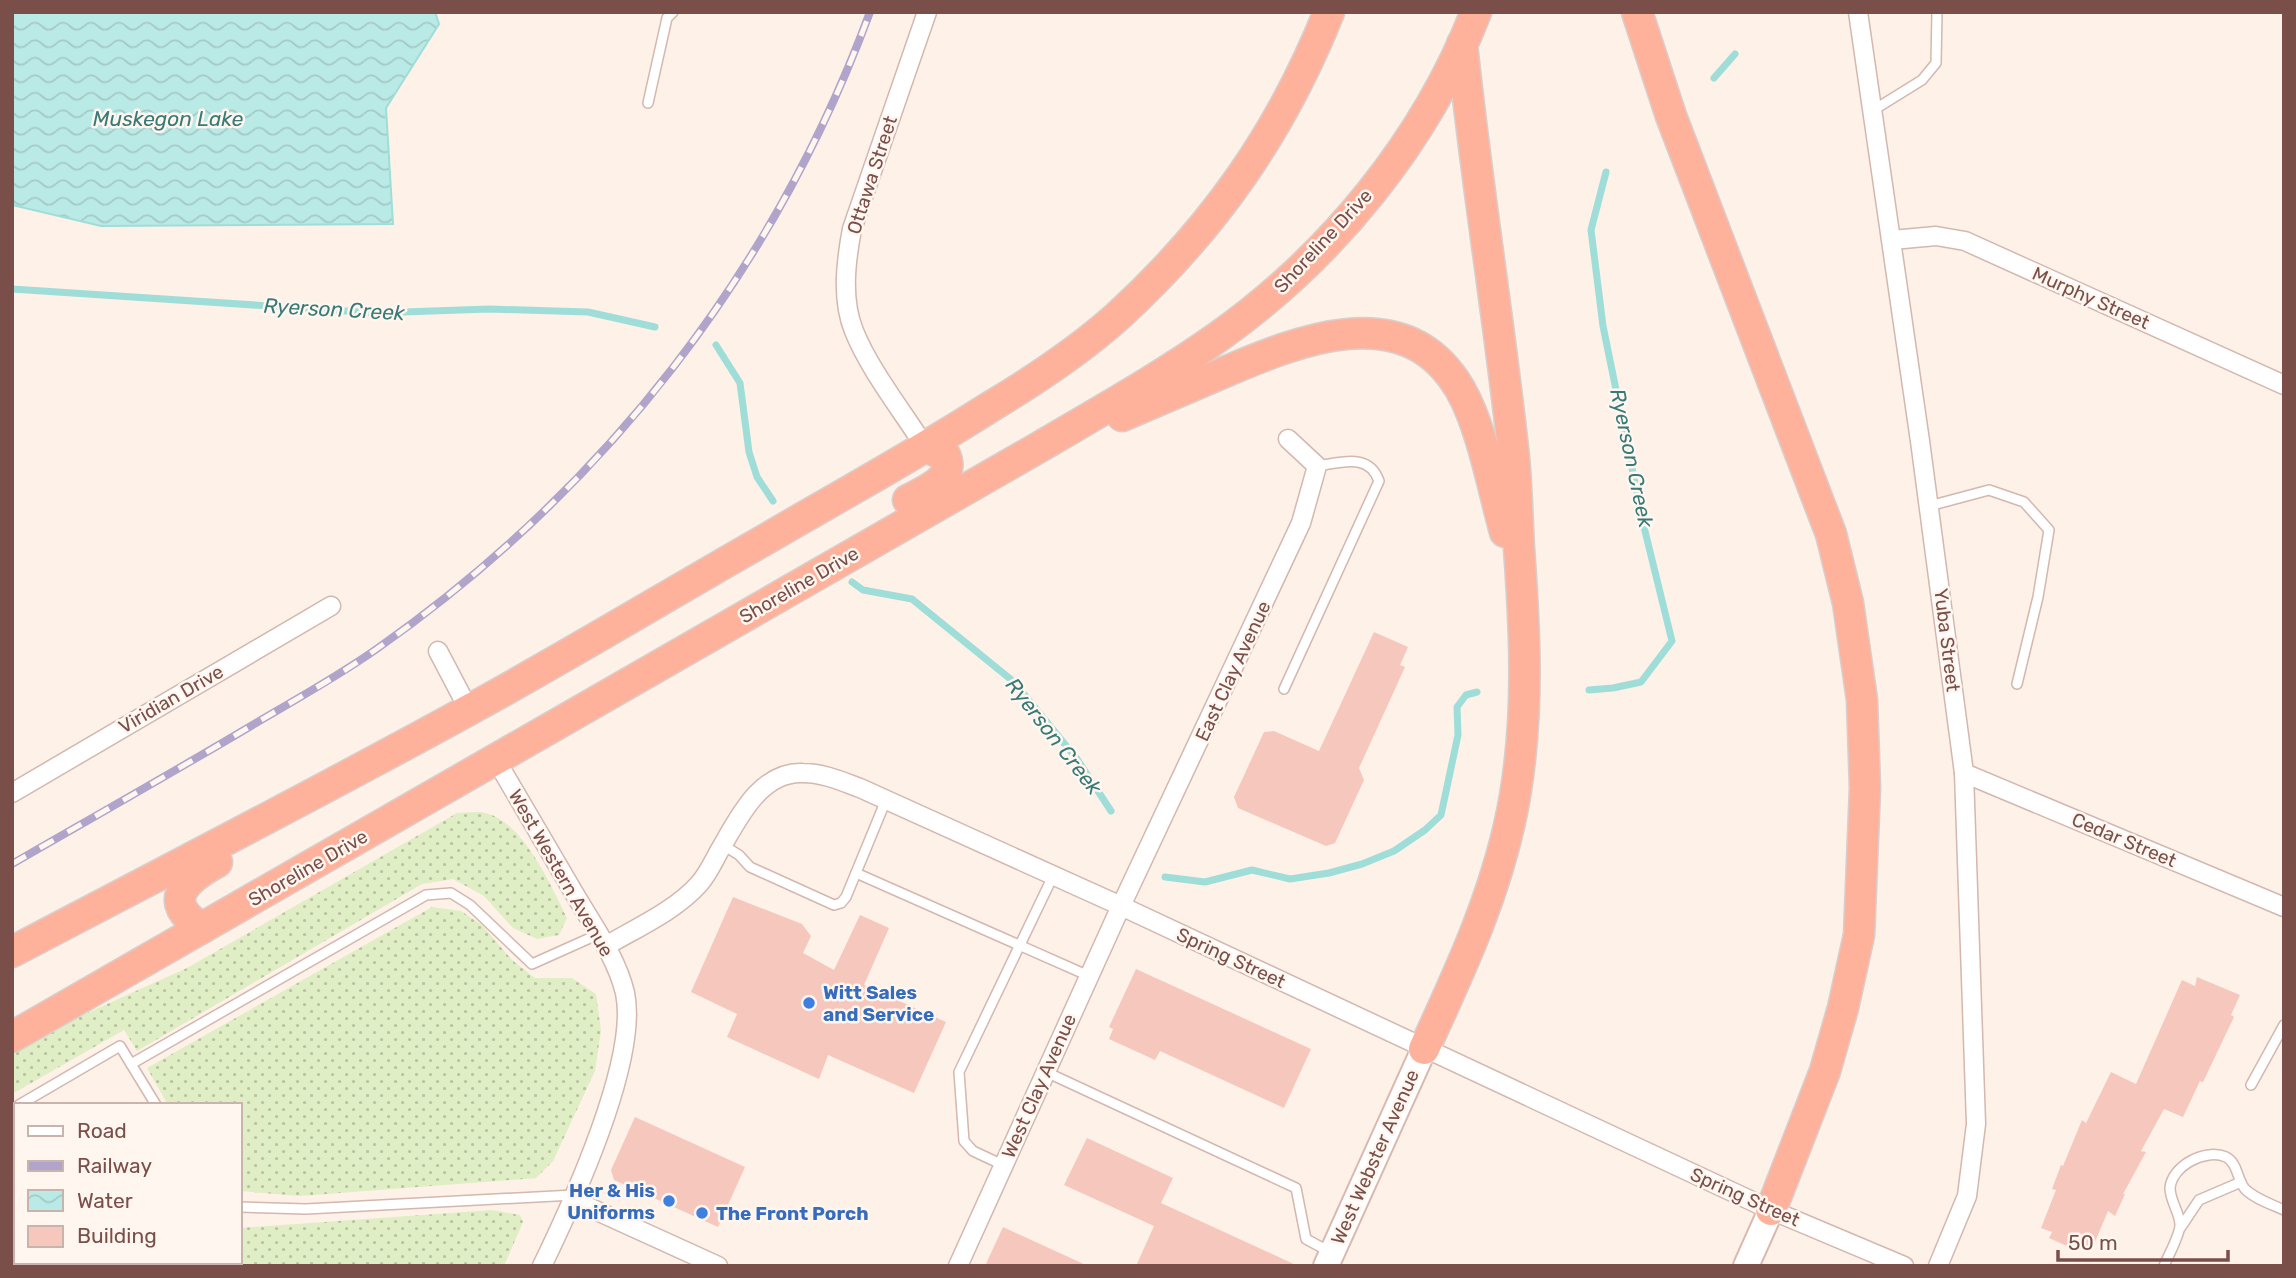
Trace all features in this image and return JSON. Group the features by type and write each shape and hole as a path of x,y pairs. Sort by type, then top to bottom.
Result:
{"highway":[{"path":"12,952 469,710 925,447 1072,354 1116,318 1160,275 1198,234 1234,188 1272,131 1309,62 1329,12"},
{"path":"1424,1049 1484,912 1504,847 1521,750 1526,645 1513,450 1458,12"},
{"name":"Shoreline Drive","path":"12,1037 1036,449 1219,337 1269,298 1309,261 1353,214 1399,154 1435,100 1462,48 1476,12"},
{"path":"1637,12 1671,116 1831,534 1848,603 1862,700 1865,788 1859,935 1843,1008 1825,1071 1771,1210"},
{"path":"1036,449 1306,341 1333,334 1358,333 1383,335 1410,342 1447,372 1460,390 1482,445 1522,583"},
{"path":"624,685 693,626 940,482 947,473 945,455 925,447"},
{"path":"202,928 183,913 179,903 186,882 197,873 331,802 469,710"}],"main road":[{"name":"West Webster Avenue","path":"1329,1259 1424,1049"},
{"path":"1746,1266 1771,1210"}],"street":[{"name":"Ottawa Street","path":"925,447 853,331 846,279 852,229 927,12"},
{"name":"Yuba Street","path":"1858,12 1892,240 1964,773 1976,1124 1967,1196 1938,1266"},
{"name":"Murphy Street","path":"1892,240 1936,236 1965,241 2284,385"},
{"path":"1288,439 1317,466"},
{"name":"East Clay Avenue","path":"1121,906 1301,523 1317,466"},
{"name":"Viridian Drive","path":"12,793 331,606"},
{"path":"438,651 469,710"},
{"name":"West Western Avenue","path":"496,760 602,940 625,994 623,1049 613,1090 574,1198 542,1266"},
{"name":"Spring Street","path":"602,940 684,898 700,883 752,798 766,784 800,772 823,775 860,788 1121,906 1771,1210 1904,1266"},
{"name":"Cedar Street","path":"1964,773 2284,908"},
{"name":"West Clay Avenue","path":"958,1266 1121,906"},
{"path":"574,1198 718,1266"}],"lane":[{"path":"648,103 667,18 673,12"},
{"path":"1872,111 1922,80 1936,63 1937,12"},
{"path":"1284,689 1379,481 1376,472 1369,465 1356,460 1317,466"},
{"path":"1929,506 1989,490 2024,502 2049,530 2038,597 2017,684"},
{"path":"723,845 739,855 750,867 834,905 841,903 846,897 886,800"},
{"path":"856,873 1089,976"},
{"path":"1003,1165 973,1151 964,1141 959,1072 1053,876"},
{"path":"131,1064 426,895 450,893 470,905 532,964 602,940"},
{"path":"2251,1085 2284,1025"},
{"path":"23,1103 120,1046 155,1103"},
{"path":"1046,1072 1296,1188 1306,1239 1329,1259"},
{"path":"2181,1227 2170,1189 2176,1172 2189,1162 2206,1156 2225,1157 2234,1164 2241,1182 2253,1196 2284,1210"},
{"path":"2164,1266 2181,1227 2199,1200 2241,1182"},
{"path":"242,1207 318,1208 574,1198"}],"green space":[{"path":"482,812 499,818 523,841 544,873 567,918 559,935 537,939 513,928 484,896 453,879 422,884 137,1051 124,1030 12,1094 12,1052 56,1027 187,968 457,813"},
{"path":"432,907 461,911 482,925 512,960 535,978 572,978 596,994 601,1030 595,1071 553,1161 536,1178 300,1196 242,1191 242,1103 167,1103 147,1068"},
{"path":"492,1210 520,1215 523,1222 504,1266 175,1266 242,1264 242,1228"}],"water":[{"name":"Muskegon Lake","path":"12,12 435,12 439,24 386,108 393,224 101,226 12,205"}],"building":[{"path":"1374,632 1408,647 1400,665 1405,667 1359,768 1364,780 1335,843 1326,846 1238,808 1234,797 1264,732 1274,731 1319,751"},
{"name":"Witt Sales and Service","path":"733,897 802,924 811,936 803,953 834,970 860,915 889,928 864,985 946,1022 914,1093 828,1055 819,1079 727,1037 737,1014 691,992"},
{"path":"1136,969 1311,1049 1284,1108 1160,1051 1155,1060 1109,1039 1113,1029 1109,1027"},
{"path":"2197,977 2240,995 2231,1015 2234,1017 2203,1082 2200,1081 2183,1117 2164,1109 2141,1151 2146,1152 2123,1194 2115,1216 2108,1211 2091,1251 2069,1241 2067,1246 2049,1238 2052,1232 2041,1228 2056,1190 2052,1189 2061,1165 2063,1166 2082,1120 2086,1123 2111,1072 2136,1084 2182,980 2195,986"},
{"path":"635,1117 745,1167 718,1227 614,1180 611,1170"},
{"path":"1087,1138 1173,1178 1161,1203 1298,1266 1136,1266 1154,1226 1064,1185"},
{"path":"1003,1227 1088,1266 985,1266"}],"waterway":[{"name":"Ryerson Creek","path":"1714,78 1735,54"},
{"name":"Ryerson Creek","path":"1589,690 1641,682 1672,641 1644,527 1603,326 1591,230 1606,172"},
{"name":"Ryerson Creek","path":"12,289 375,313 489,309 588,312 655,327"},
{"name":"Ryerson Creek","path":"716,345 740,383 749,452 757,477 773,501"},
{"name":"Ryerson Creek","path":"852,582 863,590 912,599 1014,682 1077,759 1111,811"},
{"name":"Ryerson Creek","path":"1165,877 1205,882 1252,870 1290,879 1329,873 1394,851 1425,830 1441,815 1458,735 1457,707 1466,695 1477,692"}],"railway":[{"path":"12,864 364,658 460,586 537,518 608,445 673,368 732,286 784,199 831,107 870,12"}],"place":[{"name":"Witt Sales and Service","path":"809,1003"},
{"name":"Her & His Uniforms","path":"669,1201"},
{"name":"The Front Porch","path":"702,1213"}]}
